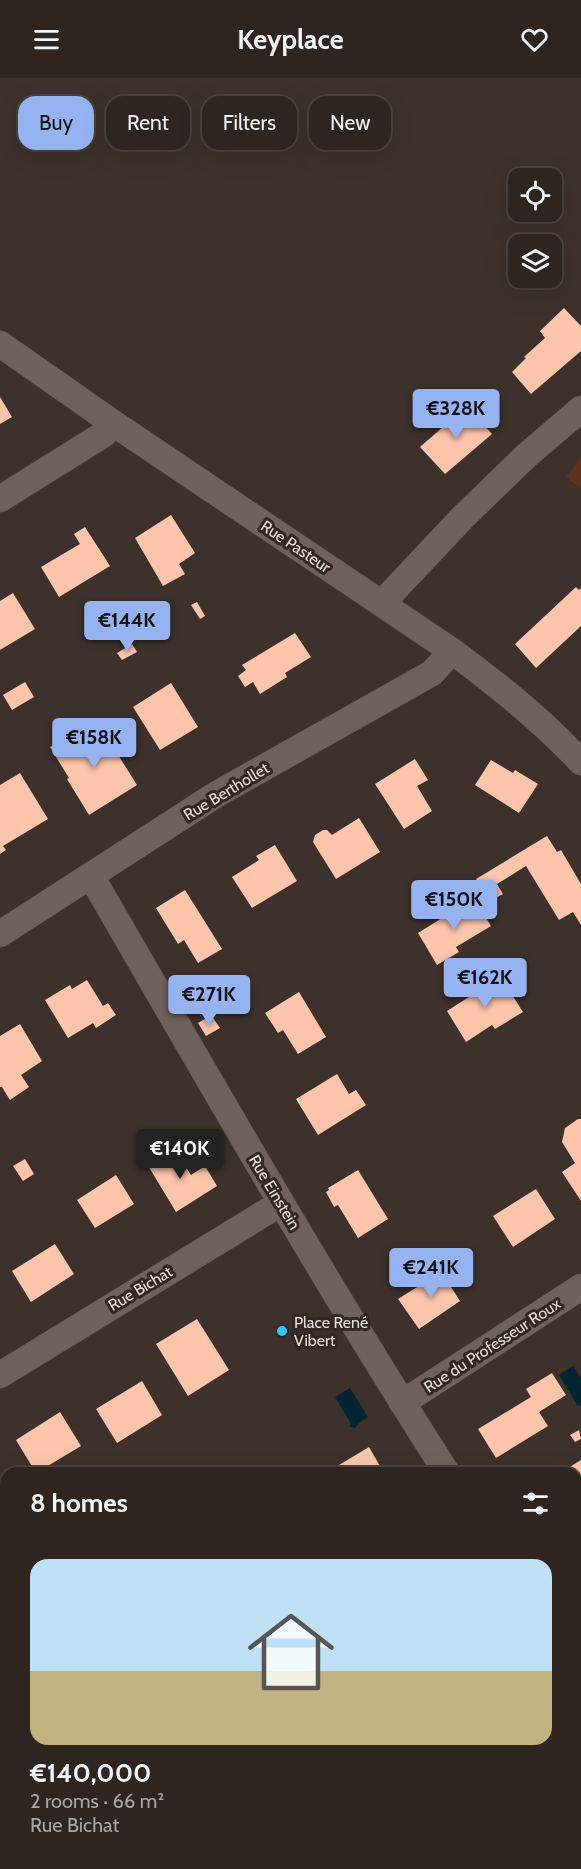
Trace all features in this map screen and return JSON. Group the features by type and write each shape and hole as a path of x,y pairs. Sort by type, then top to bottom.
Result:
{"street":[{"name":"Rue Pasteur","path":"0,344 113,423 452,651 504,690 567,746 581,762"},
{"path":"382,603 470,510 526,456 581,409"},
{"path":"0,499 104,434 113,423"},
{"name":"Rue Berthollet","path":"0,934 218,794 432,673 452,651"},
{"name":"Rue Einstein","path":"91,876 280,1203 443,1467"},
{"name":"Rue Bichat","path":"0,1375 280,1203"},
{"name":"Rue du Professeur Roux","path":"402,1403 581,1287"}],"shaded area":[{"path":"581,458 581,489 566,477"}],"water":[{"path":"573,1366 581,1378 581,1405 578,1406 559,1375"},
{"path":"350,1388 368,1417 355,1428 350,1427 350,1422 335,1397"}],"building":[{"path":"564,308 581,326 581,351 531,394 512,372 526,358 524,357 545,338 540,331"},
{"path":"0,397 12,417 0,424"},
{"path":"467,406 492,434 445,474 420,447"},
{"path":"171,515 195,553 179,564 185,574 163,586 135,538"},
{"path":"85,527 110,566 59,597 41,567 80,544 74,534"},
{"path":"576,587 579,590 581,588 581,626 536,668 515,644"},
{"path":"13,593 35,629 0,650 0,601"},
{"path":"197,602 205,616 200,619 191,605"},
{"path":"295,633 311,657 285,673 287,677 260,694 253,682 245,687 238,676 246,670 242,665"},
{"path":"132,644 137,652 122,660 117,653"},
{"path":"25,682 34,697 12,710 3,695"},
{"path":"171,683 198,727 160,750 133,707"},
{"path":"100,726 137,785 89,815 50,747 71,734 76,741"},
{"path":"415,759 428,780 417,786 432,811 404,829 375,784"},
{"path":"491,760 513,773 515,770 538,784 519,813 475,785"},
{"path":"20,773 48,819 3,846 6,850 0,854 0,785"},
{"path":"359,818 380,852 336,879 313,842 315,835 327,830 332,835"},
{"path":"547,836 557,852 561,850 581,884 581,925 573,912 559,920 526,866 497,884 503,894 490,901 476,879"},
{"path":"275,845 297,881 252,908 232,877 259,860 256,856"},
{"path":"185,890 222,949 198,963 184,940 178,944 156,908"},
{"path":"474,898 491,926 456,947 459,952 437,965 418,933"},
{"path":"499,974 523,1012 495,1029 492,1025 466,1042 447,1011"},
{"path":"87,980 103,1006 108,1003 116,1015 96,1028 93,1023 68,1038 45,1000 70,985 72,989"},
{"path":"299,992 326,1037 298,1054 283,1030 278,1033 265,1013"},
{"path":"211,1015 220,1028 206,1036 198,1023"},
{"path":"20,1024 42,1061 21,1075 29,1087 10,1100 0,1087 0,1036"},
{"path":"337,1074 349,1094 356,1090 366,1105 318,1135 296,1099"},
{"path":"581,1119 581,1201 562,1172 575,1163 562,1142 565,1128"},
{"path":"173,1147 191,1175 205,1166 217,1186 176,1212 147,1164"},
{"path":"25,1159 34,1174 23,1181 13,1166"},
{"path":"358,1170 388,1219 358,1238 338,1205 334,1207 326,1192 328,1188"},
{"path":"116,1175 134,1204 95,1228 77,1200"},
{"path":"536,1189 555,1219 513,1247 493,1216"},
{"path":"55,1244 74,1274 31,1302 12,1271"},
{"path":"449,1271 458,1283 451,1287 460,1301 419,1329 398,1299 441,1272 443,1275"},
{"path":"197,1319 229,1370 188,1396 156,1344"},
{"path":"552,1373 566,1395 539,1412 548,1426 496,1458 478,1429 531,1397 526,1389"},
{"path":"142,1381 162,1415 117,1443 96,1409"},
{"path":"60,1412 81,1446 46,1467 32,1467 16,1440"},
{"path":"579,1430 581,1439 575,1442 570,1435"},
{"path":"369,1447 381,1467 336,1467"},
{"path":"581,1460 581,1467 570,1467"}],"place":[{"name":"Place René Vibert","path":"282,1331"}]}
